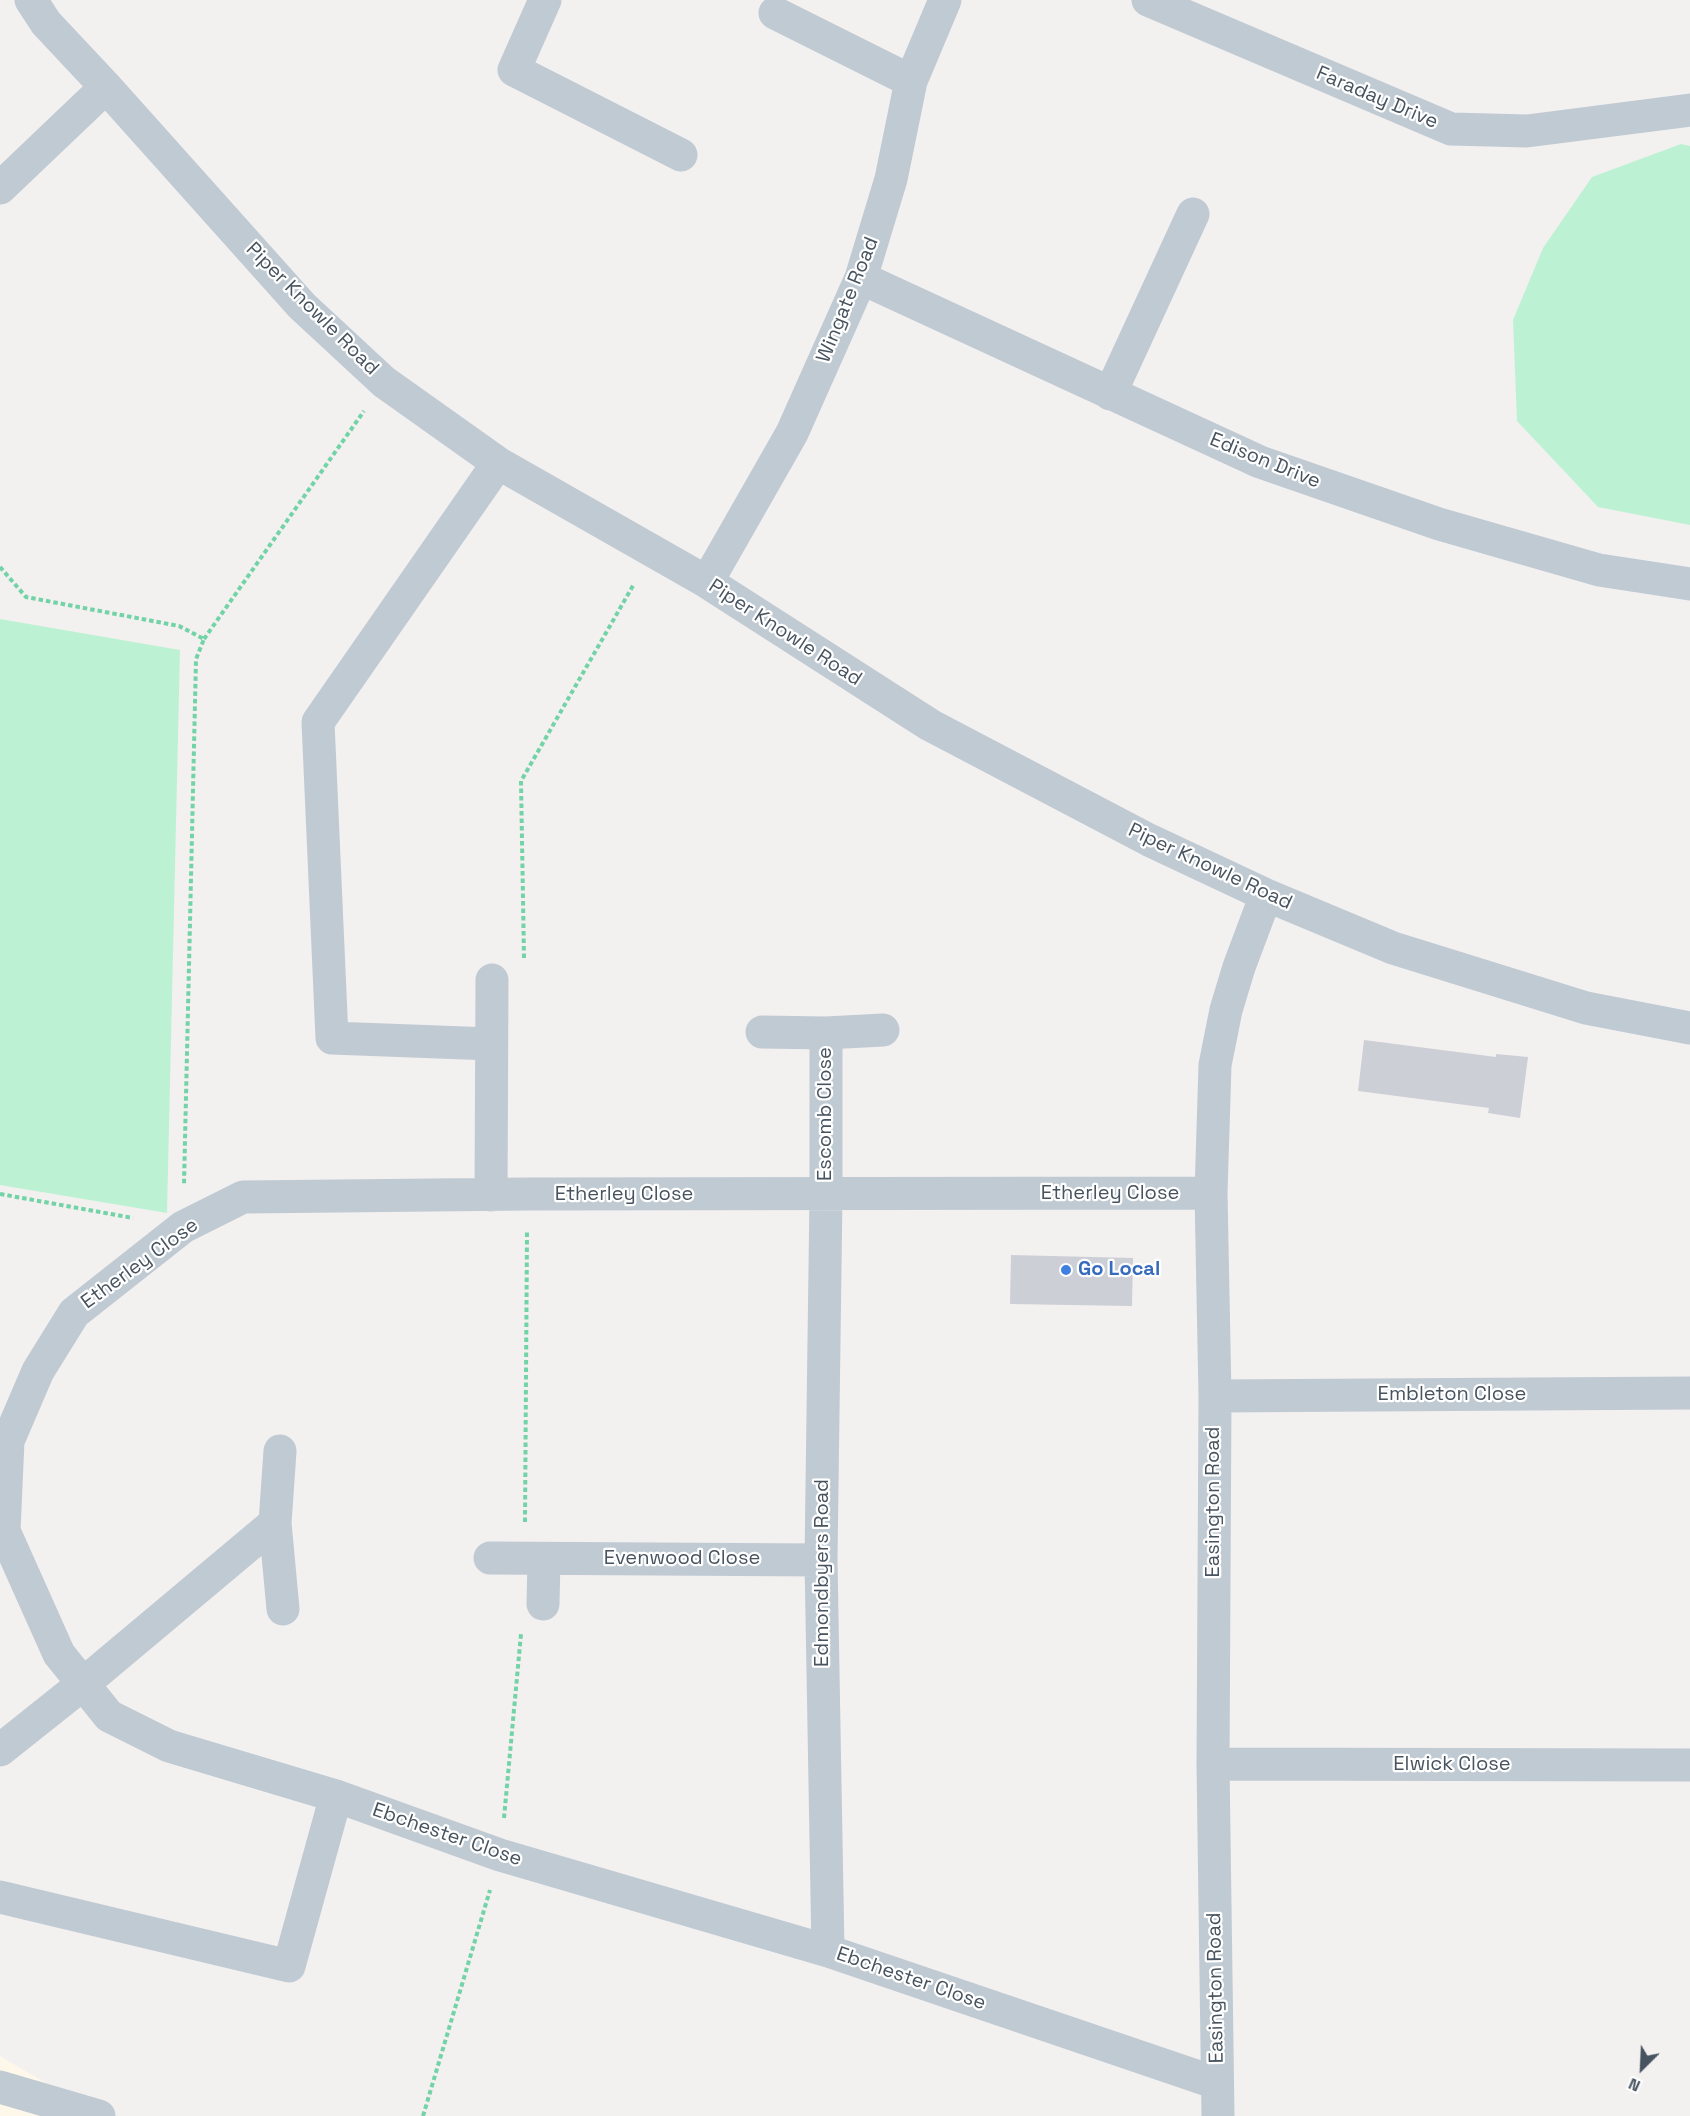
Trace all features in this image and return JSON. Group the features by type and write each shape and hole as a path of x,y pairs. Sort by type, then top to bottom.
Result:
{"street":[{"name":"Piper Knowle Road","path":"31,0 46,23 302,306 384,382 498,463 707,582 930,725 1149,840 1266,895 1404,951 1586,1008 1690,1028"},
{"path":"545,0 514,70 681,155"},
{"name":"Wingate Road","path":"707,582 792,433 861,278 891,179 911,81 945,0"},
{"name":"Faraday Drive","path":"1148,0 1203,10 1451,129 1527,130 1690,110"},
{"path":"775,13 911,81"},
{"path":"0,188 106,87"},
{"path":"1110,394 1193,214"},
{"name":"Edison Drive","path":"861,278 1260,462 1439,524 1599,570 1690,584"},
{"path":"491,1044 332,1038 318,722 498,463"},
{"name":"Easington Road","path":"1218,2116 1213,1764 1215,1395 1211,1193 1215,1065 1226,1010 1239,967 1266,895"},
{"path":"492,980 492,1195"},
{"name":"Escomb Close","path":"762,1032 826,1033 883,1030"},
{"name":"Escomb Close","path":"826,1033 826,1195"},
{"name":"Etherley Close","path":"74,1313 183,1227 243,1197 527,1194 1211,1193"},
{"name":"Edmondbyers Road","path":"826,1195 821,1560 828,1951"},
{"name":"Ebchester Close","path":"74,1313 38,1371 4,1440 4,1531 59,1654 109,1716 169,1746 336,1796 500,1855 828,1951 1216,2082"},
{"name":"Embleton Close","path":"1215,1395 1690,1394"},
{"path":"280,1451 275,1523 283,1609"},
{"path":"0,1750 83,1684 275,1523"},
{"name":"Evenwood Close","path":"490,1558 821,1560"},
{"path":"534,1558 543,1604"},
{"name":"Elwick Close","path":"1213,1764 1690,1765"},
{"path":"0,1896 289,1966 336,1796"},
{"path":"0,2087 99,2116"}],"path":[{"path":"0,1194 183,1227 196,659 204,639 384,382"},
{"path":"492,980 524,974 521,781 653,551"},
{"path":"0,567 26,597 179,626 204,639"},
{"path":"527,1194 534,1558"}],"shaded area":[{"path":"0,2056 102,2116 0,2116"}],"green space":[{"path":"1681,144 1690,146 1690,525 1598,507 1517,421 1513,320 1543,248 1592,177"},
{"path":"0,619 180,650 167,1213 0,1185"}],"building":[{"path":"1364,1040 1496,1057 1496,1054 1528,1057 1520,1118 1488,1113 1489,1108 1358,1091"},
{"path":"1011,1255 1133,1258 1132,1306 1010,1304"}],"place":[{"name":"Go Local","path":"1066,1270"}]}
